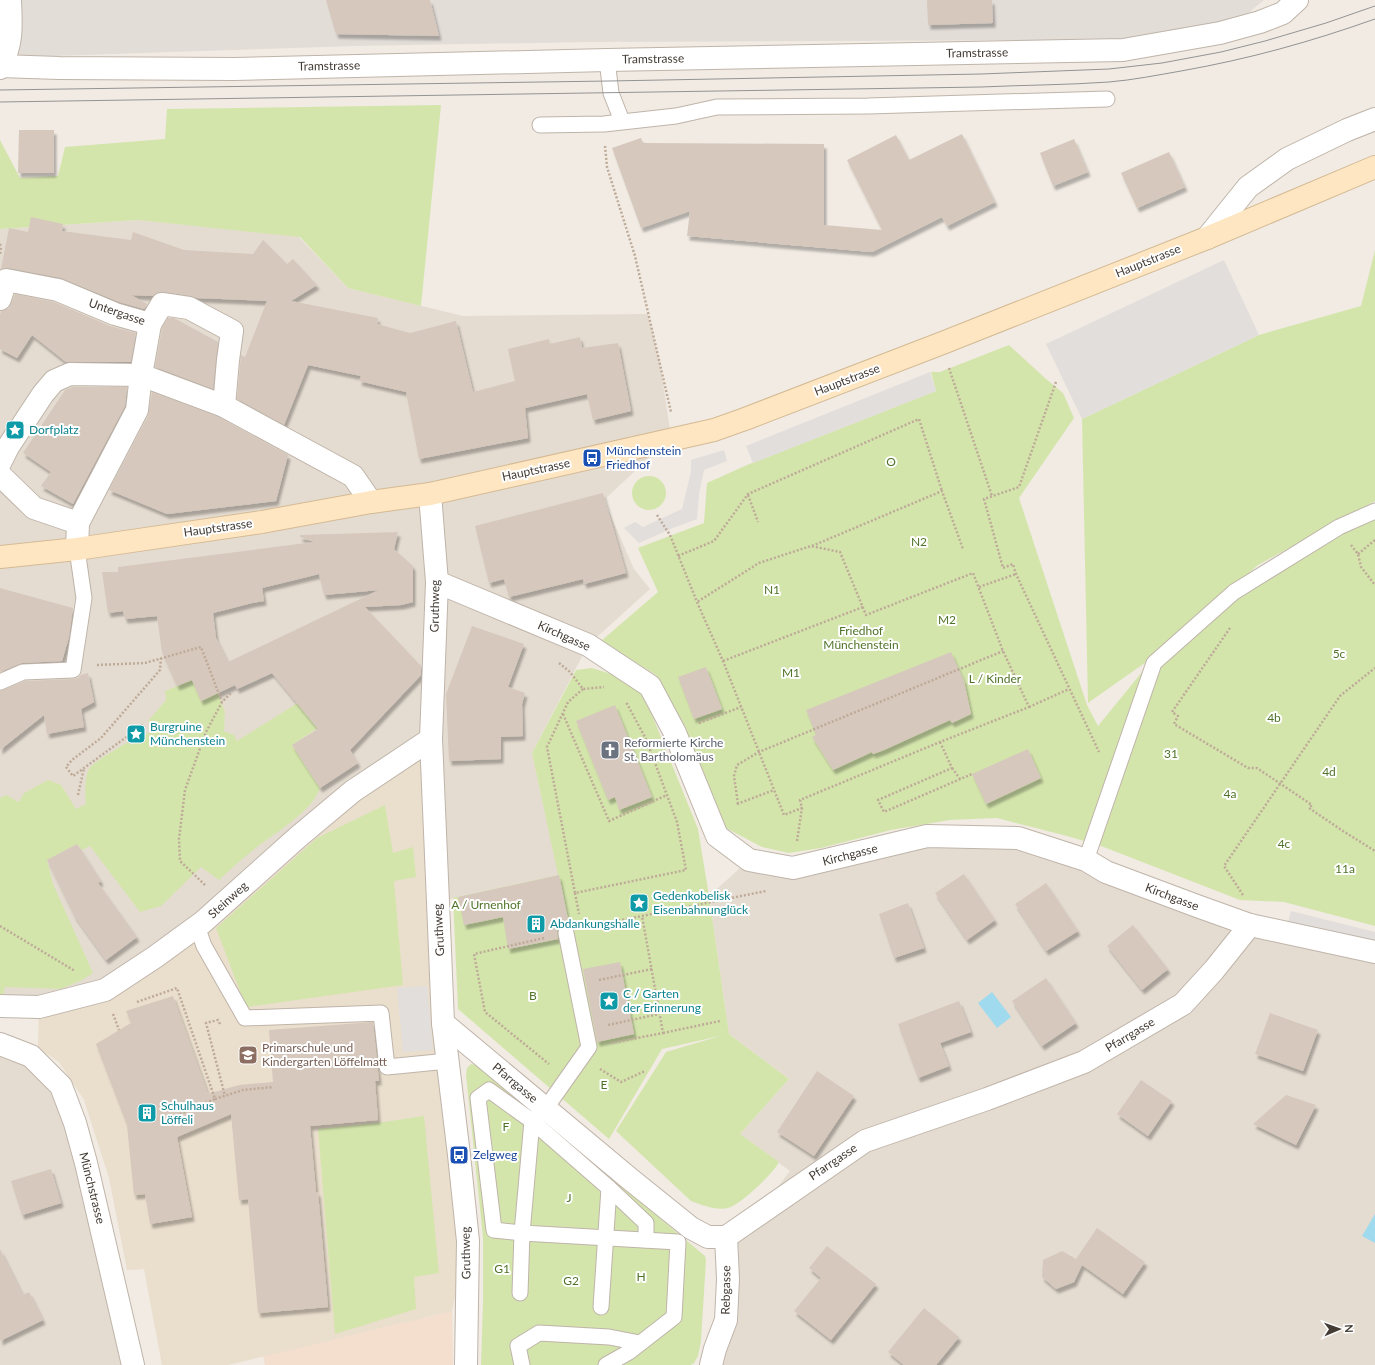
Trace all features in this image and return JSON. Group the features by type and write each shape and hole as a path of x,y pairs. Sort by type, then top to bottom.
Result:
{"main road":[{"name":"Hauptstrasse","path":"0,557 77,549 262,522 371,502 430,494 714,430 945,342 1207,238 1375,167"}],"street":[{"path":"0,67 9,48 11,28 10,0"},
{"name":"Tramstrasse","path":"0,67 234,69 1123,50 1220,33 1260,22 1283,13 1297,0"},
{"name":"Hauptstrasse","path":"1207,238 1248,187 1286,159 1347,130 1375,119"},
{"name":"Untergasse","path":"0,299 6,280 58,290 115,314 150,324 162,304 189,308 232,332 224,406"},
{"path":"77,549 78,523 137,410 141,375 150,324"},
{"path":"3,451 43,394 54,381 70,374 141,375 224,406 353,476 371,502"},
{"path":"0,475 34,508 78,523"},
{"name":"Gruthweg","path":"430,494 436,582 431,739 443,1023 468,1241 466,1365"},
{"name":"Kirchgasse","path":"436,582 588,645 650,686 675,733 710,815 717,836 749,860 793,868 927,836 1018,838 1086,860 1106,872 1250,925 1375,952"},
{"name":"Steinweg","path":"0,1006 39,1007 105,990 155,957 197,926 298,837 354,791 431,739"},
{"name":"Pfarrgasse","path":"443,1023 539,1114 691,1228 708,1237 726,1237 865,1141 987,1099 1084,1062 1183,1004 1214,970 1250,925"},
{"name":"Münchstrasse","path":"0,1044 31,1056 61,1086 75,1123 86,1163 133,1365"},
{"name":"Rebgasse","path":"712,1365 715,1349 726,1320 728,1279 726,1237"}],"lane":[{"path":"607,60 611,93 622,121"},
{"path":"540,125 604,124 676,116 717,107 868,106 1107,99"},
{"path":"1086,860 1154,663 1234,592 1339,527 1375,510"},
{"path":"0,682 23,672 73,670 84,598 77,549"},
{"path":"197,926 204,946 245,1018 381,1012 387,1067 448,1061"},
{"path":"520,1293 522,1233 539,1114 568,1077 585,1052 586,1030 566,933"},
{"path":"606,1365 629,1352 674,1317 678,1242 522,1233 494,1230 478,1098 489,1090 539,1114 609,1188 646,1223 646,1240"},
{"path":"601,1307 609,1188"},
{"path":"522,1365 518,1346 539,1332 609,1337 640,1343"}],"path":[{"path":"604,124 607,167 634,256 677,438"},
{"path":"0,244 0,259"},
{"path":"949,368 992,496"},
{"path":"1056,382 1019,487 984,499 1002,568 1013,564 1016,574 1099,753 1106,752"},
{"path":"678,556 714,541 748,494 919,419 942,491 963,549"},
{"path":"697,602 760,563 812,546 942,491"},
{"path":"748,494 758,522"},
{"path":"657,515 670,535 723,661 784,815 802,808 800,800 1029,707 1069,689"},
{"path":"1375,540 1358,554 1360,567 1375,585"},
{"path":"812,546 840,552 866,615 973,573 1002,651 1029,707"},
{"path":"979,588 1016,574"},
{"path":"723,661 863,607"},
{"path":"1232,624 1172,712 1178,716 1174,724 1248,768 1257,768 1312,804 1309,808 1342,831 1375,851"},
{"path":"74,664 98,666 145,663 201,647 222,702"},
{"path":"738,804 734,776 737,765 759,752 1002,651"},
{"path":"143,726 73,776 66,767 72,760 101,738 160,670 161,658"},
{"path":"1224,866 1340,696 1375,668"},
{"path":"570,672 583,689"},
{"path":"582,928 547,747 568,702 583,689 605,687"},
{"path":"224,903 180,861 179,839 185,790 206,732 222,702 232,692"},
{"path":"575,893 686,870 677,822 646,739 623,698"},
{"path":"675,733 741,707"},
{"path":"562,713 609,821 667,795"},
{"path":"940,742 952,768 960,779"},
{"path":"78,795 84,768"},
{"path":"952,768 878,800 884,812 972,774"},
{"path":"710,815 774,790"},
{"path":"568,1077 548,1063 486,1012 474,954 582,928 769,890"},
{"path":"642,916 663,1033"},
{"path":"0,926 105,990"},
{"path":"577,985 652,969"},
{"path":"134,1003 177,988 215,1099"},
{"path":"586,1030 660,1014"},
{"path":"221,1026 218,1020 206,1023 226,1096"},
{"path":"585,1052 720,1021"},
{"path":"585,1052 621,1082 645,1071"},
{"path":"173,1117 215,1099 243,1090 274,1087"}],"shaded area":[{"path":"0,0 1264,0 1241,19 1114,40 591,42 355,46 52,56 0,55"},
{"path":"138,220 297,235 348,288 463,316 648,314 660,363 671,437 604,500 634,569 650,589 588,645 532,753 559,875 458,897 105,990 0,1006 0,229"},
{"path":"1224,260 1259,335 1082,419 1046,344"},
{"path":"930,372 936,391 753,463 746,446"},
{"path":"724,450 727,461 704,470 699,494 697,519 639,543 624,528 635,522 643,527 682,509 691,472 691,460"},
{"name":"Primarschule und Kindergarten Löffelmatt","path":"431,739 468,1241 452,1311 228,1365 162,1365 144,1269 127,1270 109,1178 84,1100 59,1062 38,1048 39,1007 105,990"},
{"path":"1018,838 1197,906 1375,952 1375,1365 711,1365 726,1237 756,1215 790,1171 740,1134 789,1079 729,1034 709,896 749,860 793,868 862,851"},
{"path":"1291,911 1375,932 1375,943 1288,922"},
{"path":"427,986 433,1050 403,1052 397,988"},
{"path":"0,1045 61,1086 133,1365 0,1365"},
{"path":"452,1311 453,1365 265,1365 263,1356"}],"green space":[{"path":"441,105 421,306 348,288 300,237 138,220 0,229 0,140 20,178 58,176 65,147 165,139 167,109"},
{"name":"Friedhof Münchenstein","path":"1375,250 1375,501 1258,565 1242,579 1375,507 1375,926 1284,902 1240,900 1101,846 997,818 950,820 891,830 821,848 789,853 762,847 724,827 656,675 601,641 658,592 638,548 704,523 707,483 747,465 936,391 931,372 940,372 1009,345 1063,393 1074,418 1019,498 1087,705 1098,726 1156,655 1088,703 1082,419 1259,335 1361,306"},
{"path":"646,476 652,476 656,477 663,483 666,493 665,500 659,507 652,510 646,510 642,509 635,503 632,496 632,490 633,486 639,479"},
{"path":"592,668 627,679 646,700 698,829 729,1034 789,1079 740,1134 779,1162 770,1174 741,1201 724,1209 704,1206 691,1201 616,1131 666,1052 720,1036 662,1049 609,1139 458,1009 453,898 558,875 532,753 576,670"},
{"path":"192,680 201,701 218,693 225,712 224,731 234,735 237,741 296,704 314,690 330,720 292,745 320,788 316,797 310,805 293,821 252,851 219,880 201,867 161,906 140,912 90,846 82,850 77,844 47,860 53,884 93,973 82,980 61,989 5,987 3,996 0,996 0,798 6,795 19,802 24,793 48,780 61,785 76,809 86,804 85,791 87,773 91,766 128,742 131,745 153,730 148,721 166,700 165,691"},
{"path":"385,805 393,853 413,847 416,877 394,881 403,985 246,1007 216,928 317,838"},
{"path":"471,1064 476,1065 705,1256 701,1341 698,1356 694,1363 691,1365 481,1365 483,1237 466,1075 467,1068"},
{"path":"424,1116 439,1273 414,1277 416,1309 335,1334 318,1129 377,1123"}],"water":[{"path":"992,992 1011,1017 997,1028 978,1003"},
{"path":"1375,1214 1375,1243 1362,1236"}],"building":[{"path":"326,0 430,0 439,36 336,34"},
{"path":"927,0 992,0 993,23 928,25"},
{"path":"19,130 54,130 54,173 18,173"},
{"path":"962,134 995,202 947,226 942,217 872,252 687,236 690,211 641,228 612,148 641,138 643,143 824,144 824,225 882,230 847,160 896,135 909,160"},
{"path":"1074,139 1088,172 1053,186 1040,153"},
{"path":"1169,152 1185,187 1137,208 1121,173"},
{"path":"31,217 63,224 62,231 131,240 133,232 184,250 253,254 263,240 287,264 293,259 317,285 291,301 378,318 377,324 410,333 456,321 473,392 515,381 508,349 549,339 550,344 580,337 582,348 618,343 631,411 593,420 587,394 525,408 528,438 419,459 406,392 359,381 361,376 308,365 284,425 237,399 241,355 245,357 267,301 197,298 164,292 157,293 153,296 131,295 147,304 144,309 119,302 61,278 8,268 1,269 9,228 28,232"},
{"path":"15,294 54,302 110,326 136,333 131,362 66,362 32,335 17,358 0,349 1,311 9,308"},
{"path":"168,318 174,318 218,342 213,389 155,367 162,328"},
{"path":"73,387 127,387 125,406 73,504 41,486 51,472 23,453 65,390"},
{"path":"152,392 219,417 288,455 276,501 167,514 109,490 148,416"},
{"path":"603,493 626,573 584,584 583,579 509,597 504,579 489,583 475,526"},
{"path":"398,532 394,549 413,566 413,602 401,605 365,607 421,666 421,675 350,750 358,763 320,788 292,745 318,729 272,673 237,689 235,685 201,701 192,680 177,686 162,652 157,616 125,619 123,611 108,613 102,572 118,572 118,567 314,542 300,537 300,535","holes":["319,574 324,595 379,590 228,662 216,638 213,613 264,601 262,588"]},
{"path":"0,588 73,608 69,637 62,661 22,663 0,672"},
{"path":"472,626 524,644 508,687 525,693 522,704 523,736 501,737 501,759 449,761 446,694"},
{"path":"951,652 964,681 971,714 952,723 950,720 884,750 873,754 872,752 833,770 812,737 816,735 806,710"},
{"path":"706,667 722,709 694,719 678,677"},
{"path":"88,673 94,702 81,709 84,727 47,734 44,715 0,750 0,691 25,681 73,679"},
{"name":"Reformierte Kirche St. Bartholomäus","path":"615,705 652,797 619,810 615,797 608,800 576,721"},
{"path":"1028,749 1041,778 986,804 972,774"},
{"path":"77,844 101,881 98,883 137,937 106,960 75,917 47,860"},
{"path":"964,874 995,920 967,940 935,893"},
{"path":"559,875 569,924 564,924 557,931 558,939 508,949 503,917 464,925 458,897"},
{"path":"1046,883 1078,931 1046,951 1015,904"},
{"path":"908,903 924,948 894,958 879,914"},
{"path":"1133,925 1168,969 1142,990 1107,946"},
{"path":"620,962 634,1034 597,1042 583,969"},
{"path":"1046,978 1076,1023 1042,1046 1012,1001"},
{"path":"173,996 208,1094 239,1085 273,1082 269,1030 373,1022 379,1081 375,1081 378,1120 310,1126 316,1192 318,1192 328,1307 258,1313 248,1199 239,1200 231,1114 177,1137 192,1217 150,1224 145,1194 134,1195 127,1125 96,1044 131,1023 126,1011"},
{"path":"959,1001 971,1032 940,1043 949,1066 918,1078 898,1024"},
{"path":"1270,1013 1318,1030 1303,1071 1255,1054"},
{"path":"817,1071 854,1096 814,1156 777,1132"},
{"path":"1141,1080 1172,1101 1148,1136 1117,1114"},
{"path":"1286,1095 1316,1105 1296,1145 1253,1124"},
{"path":"51,1169 61,1203 22,1215 11,1181"},
{"path":"1097,1228 1145,1262 1123,1294 1082,1265 1074,1282 1056,1289 1042,1277 1043,1260 1062,1251 1076,1259"},
{"path":"827,1246 876,1284 831,1340 794,1311 821,1278 809,1268"},
{"path":"0,1249 23,1295 29,1292 43,1320 0,1341"},
{"path":"924,1308 959,1337 936,1365 904,1365 888,1352"}],"tram line":[{"path":"0,90 981,74 1109,69 1162,63 1221,52 1326,23 1375,6"},
{"path":"0,102 981,87 1093,83 1145,77 1231,61 1303,42 1375,19"}],"place":[{"name":"Dorfplatz","path":"15,430"},
{"name":"Münchenstein Friedhof","path":"592,458"},
{"name":"Burgruine Münchenstein","path":"136,734"},
{"name":"Reformierte Kirche St. Bartholomäus","path":"610,750"},
{"name":"Gedenkobelisk Eisenbahnunglück","path":"639,903"},
{"name":"Abdankungshalle","path":"536,924"},
{"name":"C / Garten der Erinnerung","path":"609,1001"},
{"name":"Primarschule und Kindergarten Löffelmatt","path":"248,1055"},
{"name":"Schulhaus Löffeli","path":"147,1113"},
{"name":"Zelgweg","path":"459,1155"}],"park label":[{"name":"O","path":"891,462"},
{"name":"N2","path":"919,542"},
{"name":"N1","path":"772,590"},
{"name":"M2","path":"947,620"},
{"name":"5c","path":"1339,654"},
{"name":"M1","path":"791,673"},
{"name":"L / Kinder","path":"995,679"},
{"name":"4b","path":"1274,718"},
{"name":"31","path":"1171,754"},
{"name":"4d","path":"1329,772"},
{"name":"4a","path":"1230,794"},
{"name":"4c","path":"1284,844"},
{"name":"11a","path":"1345,869"},
{"name":"A / Urnenhof","path":"486,905"},
{"name":"B","path":"533,996"},
{"name":"E","path":"604,1085"},
{"name":"F","path":"506,1127"},
{"name":"J","path":"569,1198"},
{"name":"G1","path":"502,1269"},
{"name":"H","path":"641,1277"},
{"name":"G2","path":"571,1281"}]}
